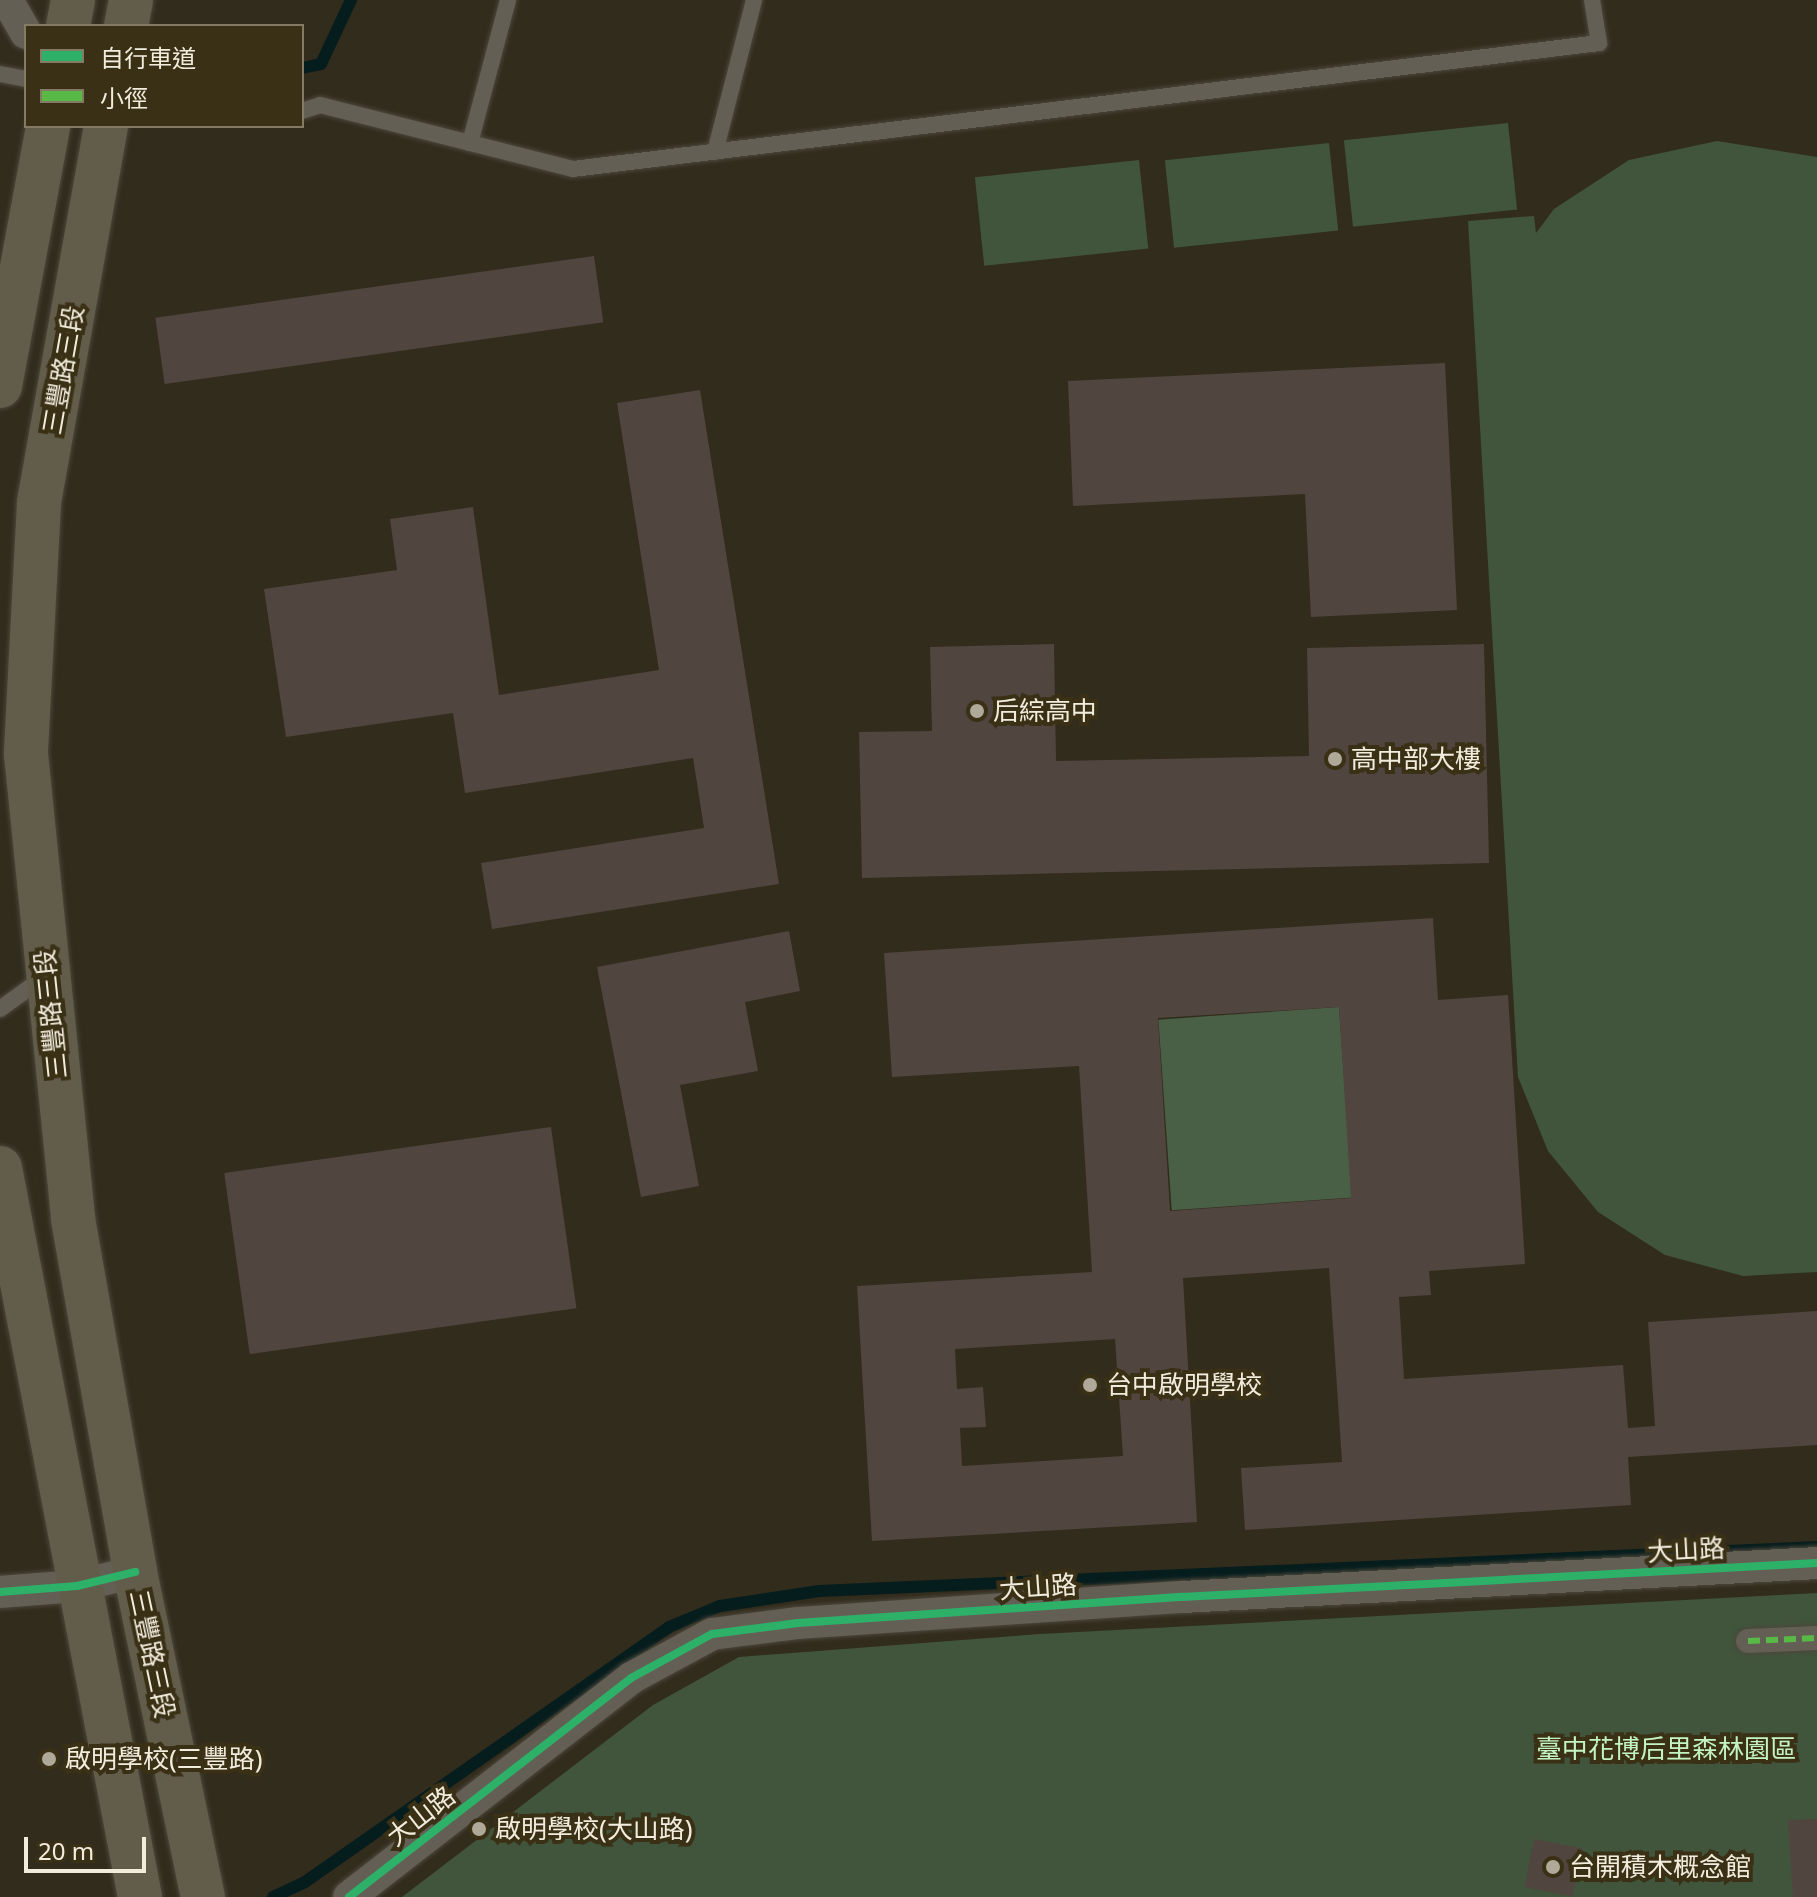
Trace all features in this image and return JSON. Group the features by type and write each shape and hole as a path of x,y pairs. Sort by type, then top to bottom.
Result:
{"main road":[{"path":"68,24 73,0"},
{"path":"126,24 131,0"},
{"path":"0,386 8,292 48,128"},
{"name":"三豐路三段","path":"106,128 39,503 13,754 47,974 73,1219 135,1572 203,1897"},
{"path":"0,1168 77,1586 140,1897"}],"street":[{"path":"7,0 24,30"},
{"name":"大山路","path":"349,1897 631,1678 712,1634 798,1623 1182,1597 1817,1563"},
{"path":"0,1592 77,1586 135,1572"},
{"path":"1748,1641 1817,1638"}],"lane":[{"path":"470,143 508,0"},
{"path":"715,152 754,0"},
{"path":"304,110 320,105 573,169 1599,43 1592,0"},
{"path":"0,74 24,79"},
{"path":"0,1009 47,974"}],"green space":[{"path":"1508,123 1517,210 1353,227 1344,140"},
{"path":"1717,141 1817,157 1817,1272 1743,1276 1665,1255 1598,1212 1548,1151 1518,1077 1468,221 1534,216 1536,233 1554,209 1629,160"},
{"path":"1329,143 1338,231 1174,248 1165,160"},
{"path":"1139,160 1148,249 984,266 975,177"},
{"path":"1339,1007 1352,1198 1172,1210 1158,1020"},
{"name":"臺中花博后里森林園區","path":"1817,1593 1817,1897 402,1897 653,1705 739,1657 1040,1634"}],"building":[{"path":"594,256 603,322 165,384 155,318"},
{"path":"1445,363 1457,610 1311,617 1305,494 1073,506 1068,381"},
{"path":"700,390 779,884 492,929 481,863 704,828 693,758 465,793 453,713 286,737 264,589 397,570 390,519 473,507 499,695 659,670 617,403"},
{"name":"高中部大樓","path":"1054,644 1056,761 1309,756 1307,648 1484,644 1489,863 862,878 859,732 932,731 930,647"},
{"path":"1433,918 1438,1000 1508,995 1525,1264 1429,1271 1431,1295 1399,1297 1404,1379 1623,1365 1628,1428 1655,1426 1648,1322 1817,1311 1817,1445 1628,1457 1631,1505 1245,1530 1241,1468 1342,1462 1329,1268 1183,1278 1197,1522 872,1541 857,1286 1092,1272 1079,1066 892,1077 884,953","holes":["1339,1007 1351,1198 1170,1211 1158,1018","1115,1339 1123,1456 962,1466 960,1428 986,1427 983,1387 957,1389 955,1349"]},
{"path":"789,931 800,991 745,1002 758,1071 680,1085 699,1186 641,1197 597,967"},
{"path":"551,1127 576,1308 250,1354 224,1173"},
{"path":"1817,1819 1817,1897 1793,1897 1788,1820"},
{"name":"台開積木概念館","path":"1534,1839 1582,1848 1573,1896 1525,1887"}],"waterway":[{"path":"304,68 321,64 351,0"},
{"path":"273,1897 305,1882 669,1627 720,1606 819,1591 1817,1547"}],"marked path":[{"path":"1748,1641 1817,1638"}],"cycle path":[{"path":"349,1897 631,1678 712,1634 798,1623 1182,1597 1817,1563"},
{"path":"0,1592 77,1586 135,1572"}],"place":[{"name":"后綜高中","path":"977,711"},
{"name":"高中部大樓","path":"1335,759"},
{"name":"台中啟明學校","path":"1090,1385"},
{"name":"啟明學校(三豐路)","path":"49,1759"},
{"name":"啟明學校(大山路)","path":"479,1829"},
{"name":"台開積木概念館","path":"1553,1867"}]}
